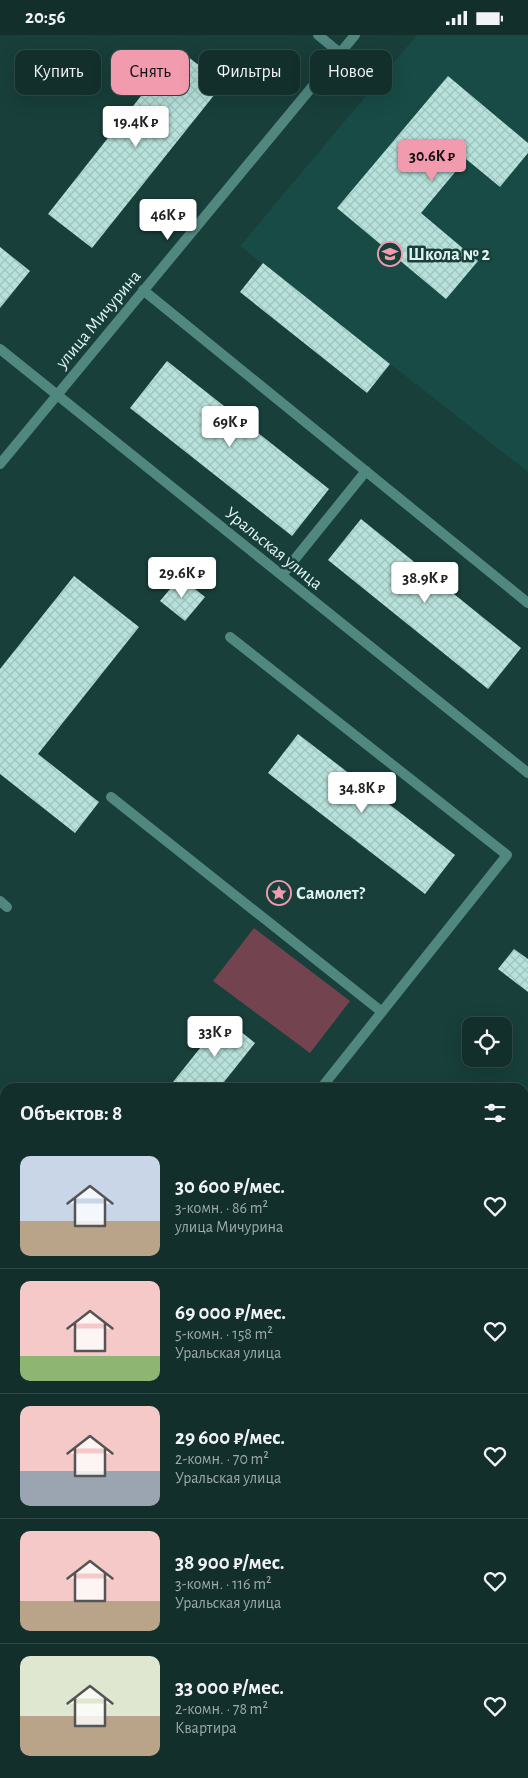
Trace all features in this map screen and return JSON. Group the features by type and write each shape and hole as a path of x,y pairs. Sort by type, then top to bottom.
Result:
{"street":[{"path":"318,35 336,50"},
{"name":"улица Мичурина","path":"342,50 355,35"},
{"name":"улица Мичурина","path":"0,464 310,89"},
{"path":"143,290 528,603"},
{"name":"Уральская улица","path":"0,349 528,773"},
{"path":"282,575 366,471"},
{"path":"230,637 507,855 325,1083"},
{"path":"111,797 382,1012"}],"shaded area":[{"name":"Школа № 2","path":"417,35 528,35 528,472 240,246 367,95 392,95 392,65"},
{"path":"254,928 350,1001 310,1053 213,981"}],"building":[{"path":"189,58 199,65 199,95 214,95 92,248 48,214 142,95 189,95"},
{"path":"448,76 528,143 528,153 500,187 466,159 421,213 478,261 446,299 337,208"},
{"path":"0,247 30,271 0,308"},
{"path":"263,263 390,364 367,393 240,292"},
{"path":"167,361 329,489 292,536 130,408"},
{"path":"361,519 521,648 488,689 328,560"},
{"path":"74,576 139,627 38,754 99,802 75,833 0,774 0,669"},
{"path":"180,577 205,597 185,621 160,601"},
{"path":"298,734 455,855 425,894 268,773"},
{"path":"514,949 528,959 528,992 498,969"},
{"path":"224,1018 255,1043 223,1083 172,1083"}],"place":[{"name":"Школа № 2","path":"390,254"},
{"name":"Самолет?","path":"279,893"}]}
